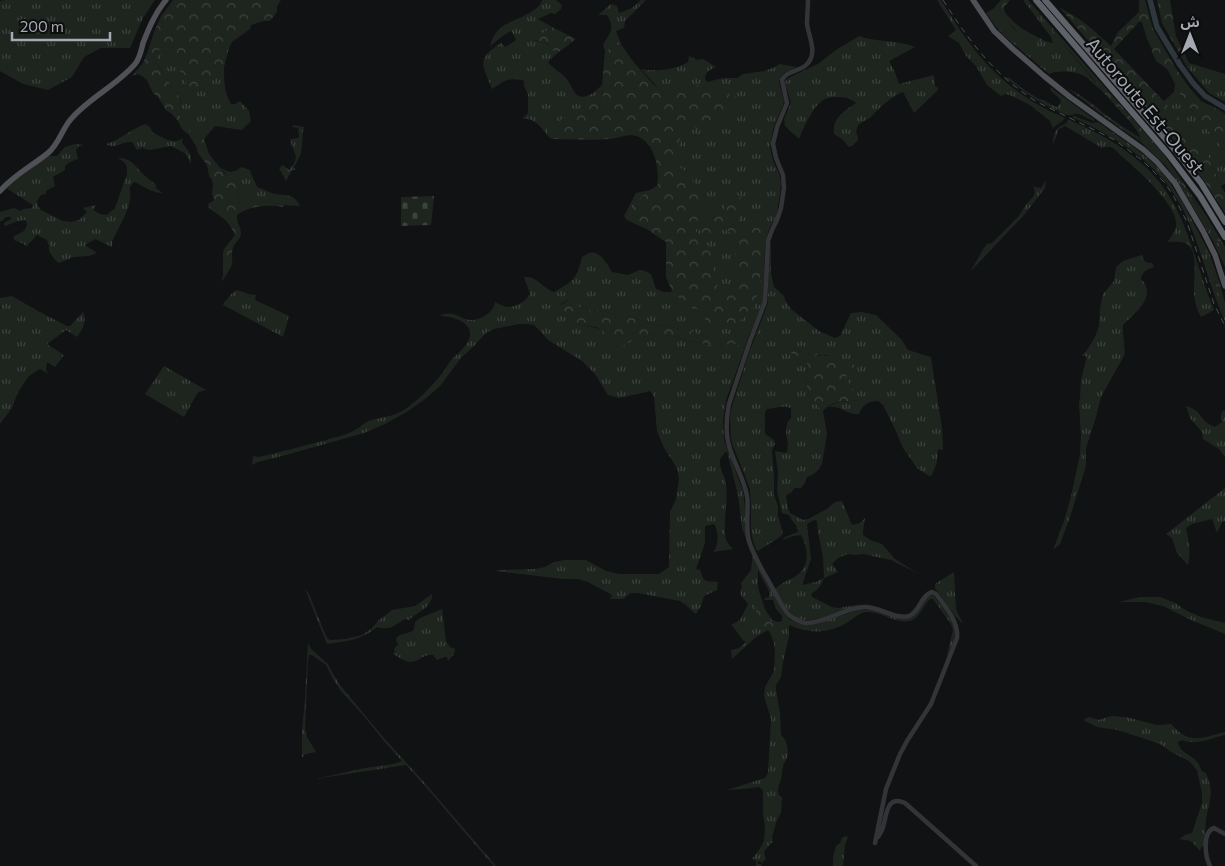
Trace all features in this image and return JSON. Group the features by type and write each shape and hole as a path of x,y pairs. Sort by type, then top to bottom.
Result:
{"highway":[{"name":"Autoroute Est-Ouest","path":"1036,0 1169,155 1200,196 1225,237"},
{"name":"Autoroute Est-Ouest","path":"1046,0 1176,151 1201,183 1225,222"}],"main road":[{"path":"0,191 16,175 50,151 71,119 89,102 125,75 135,64 140,57 148,29 166,0"},
{"path":"973,0 990,26 1014,50 1070,97 1144,150 1157,162 1174,183 1203,231 1215,255 1225,286"}],"street":[{"path":"808,0 808,26 812,41 812,54 807,64 784,76 782,80 787,103 777,127 773,144 783,175 784,188 781,208 768,241 765,302 729,404 726,423 728,442 746,490 748,501 747,526 750,542 778,599 794,619 805,623 814,622 866,607 906,617 916,612 926,595 932,592 936,594 954,620 958,632 954,647 932,704 900,754 886,789 874,843 882,829 889,806 894,801 900,801 930,824 976,866"},
{"path":"1210,866 1206,853 1208,832 1214,828 1225,834"}],"green space":[{"path":"155,0 143,18 130,48 101,48 84,57 72,77 48,90 23,84 0,71 0,1"},
{"path":"173,0 281,0 277,6 277,12 270,21 251,25 250,29 232,42 224,67 204,90 196,91 186,83 174,59 165,52 156,49 157,65 180,98 180,117 193,134 204,139 209,154 225,174 238,185 240,205 261,201 284,205 283,207 265,206 253,208 237,215 241,234 233,248 231,266 221,282 224,249 235,235 227,222 209,208 208,204 214,200 212,180 209,176 207,165 198,153 189,135 153,93 147,80 138,74 132,76 143,63 161,16"},
{"path":"542,0 556,0 562,5 561,9 555,14 551,13 538,19 552,27 533,40 544,42 554,49 555,54 557,53 548,62 566,78 580,97 591,94 602,85 603,99 658,88 641,69 671,69 688,62 689,56 697,60 703,59 716,67 706,74 707,82 723,78 737,78 743,74 764,71 779,64 797,67 785,72 779,81 784,102 773,129 770,147 781,182 780,195 776,217 769,229 765,245 763,303 748,338 741,340 719,340 691,331 655,325 632,317 604,311 588,310 579,307 569,299 561,304 558,314 567,317 576,324 601,329 608,336 613,347 622,346 632,340 656,333 714,346 734,344 745,347 726,400 723,421 724,440 743,491 748,544 742,528 738,495 727,451 722,456 720,462 726,487 726,539 733,549 713,552 718,538 717,531 714,524 705,526 705,543 696,569 700,570 706,581 718,582 717,590 704,596 696,614 680,601 638,593 631,593 623,599 610,599 612,595 588,582 578,579 495,571 535,569 565,560 586,560 606,571 619,574 659,574 669,567 670,512 676,499 679,479 677,468 664,448 657,431 654,397 651,391 619,398 608,395 595,374 582,361 548,340 534,325 519,324 494,329 486,333 461,358 440,386 408,411 385,424 364,433 252,465 253,456 259,457 342,435 354,431 371,420 404,410 418,399 443,373 451,360 465,346 470,336 470,331 463,322 439,316 448,313 474,320 489,312 495,302 506,307 517,305 530,294 524,277 533,278 554,292 573,279 578,271 582,257 593,253 603,259 612,272 628,275 640,270 645,271 651,274 656,289 671,292 672,290 666,277 666,242 647,229 627,220 624,216 636,193 650,190 657,186 657,165 648,144 643,139 634,135 610,139 552,139 532,120 522,119 528,113 528,94 523,80 506,80 492,89 484,68 485,58 488,53 501,43 505,47 516,39 511,31 490,46 493,37 507,23 536,9"},
{"path":"641,0 646,0 625,21 624,28 616,31 621,44 605,51 603,45 610,33 611,24 607,15 598,15 611,4 617,6 619,13 632,8"},
{"path":"937,0 941,0 979,55 1008,84 1044,108 1065,118 1053,128 1050,121 1030,105 1006,94 1001,96 987,85 959,43 948,36 956,30"},
{"path":"1001,0 1010,0 1004,7 1004,11 1018,26 1045,41 1036,41 1022,35 993,9"},
{"path":"1023,0 1028,0 1102,91 1088,78 1077,73 1062,72 1049,74 1003,35 986,13 993,9 1015,30 1039,41 1053,43 1051,37"},
{"path":"1139,0 1145,0 1153,29 1189,87 1201,101 1225,114 1225,151 1182,98 1168,70 1157,62 1142,22 1139,22 1114,49 1175,113 1201,145 1225,193 1225,213 1177,144 1059,7 1091,28 1111,46 1118,32 1139,12"},
{"path":"1157,0 1170,0 1176,36 1189,63 1187,67 1162,23"},
{"path":"1035,8 1162,152 1207,217 1225,247 1225,254 1194,201 1157,150 1102,91"},
{"path":"552,27 576,39 555,55 552,48 547,44 532,40"},
{"path":"859,36 915,47 889,61 899,84 934,75 935,86 938,88 937,91 914,113 903,92 894,96 870,118 858,126 856,131 858,140 849,147 834,134 834,128 840,115 856,103 845,98 827,98 813,111 799,139 785,126 784,119 791,103 785,82 788,78 818,64"},
{"path":"621,44 632,60 659,89 673,89 704,83 742,100 730,115 705,129 699,131 689,123 683,124 678,135 681,143 673,157 675,164 684,170 700,190 703,201 699,210 696,231 711,250 717,285 727,295 735,292 738,285 736,243 728,231 721,229 717,231 716,237 708,239 701,234 699,228 701,216 724,214 723,188 736,193 746,204 739,219 741,221 769,229 763,242 760,286 753,310 736,324 726,329 717,328 708,323 699,310 683,305 666,277 666,242 647,229 627,220 640,199 658,186 657,165 648,144 643,139 634,135 610,139 552,139 546,134 555,123 603,99 602,85 605,51"},
{"path":"156,48 174,59 180,69 204,90 224,67 225,86 231,104 240,101 249,111 251,121 242,130 215,126 204,139 193,134 178,113 181,105 180,98 157,65"},
{"path":"1189,63 1225,74 1225,102 1209,93 1187,67"},
{"path":"1008,77 1039,99 1057,107 1061,102 1060,99 1051,91 1050,87 1095,120 1079,114 1066,115 1053,109 1025,93 1006,78"},
{"path":"1175,84 1182,98 1225,151 1225,184 1221,186 1201,145 1164,101 1174,92"},
{"path":"1067,88 1083,97 1139,137 1141,142 1113,123"},
{"path":"1074,116 1092,123 1098,122 1142,153 1160,170 1170,183 1210,254 1225,303 1225,321 1194,235 1185,213 1174,194 1146,162 1112,138 1072,117"},
{"path":"1069,120 1099,134 1126,151 1139,161 1162,185 1185,227 1214,310 1201,317 1198,312 1194,294 1195,268 1191,248 1185,243 1167,242 1176,225 1170,206 1147,179 1113,148 1102,148 1065,126 1059,129 1053,145 1054,136 1058,128"},
{"path":"145,124 150,127 153,133 168,140 175,141 183,138 182,143 190,153 191,164 186,154 171,146 150,150 142,148 137,150 132,142 116,146 106,144"},
{"path":"1132,124 1172,168 1225,254 1225,267 1212,239 1181,187 1165,165 1141,142 1139,134"},
{"path":"293,125 304,127 301,154 294,167 295,170 292,170 286,181 279,168 283,165 289,170 296,158 290,139 299,138 298,128 292,127"},
{"path":"75,144 83,145 79,146 76,150 78,159 68,163 65,166 65,170 53,177 55,186 46,191 46,194 41,195 37,201 41,210 63,221 71,222 79,220 87,212 83,208 96,205 93,210 107,215 115,208 127,174 127,167 118,158 133,164 162,193 151,191 134,182 130,189 129,205 112,242 112,247 95,239 85,245 97,253 89,256 74,257 59,263 49,251 47,240 37,235 26,247 24,244 14,240 14,236 24,231 27,225 26,220 5,226 5,222 10,220 11,217 6,217 0,221 0,212 14,208 21,211 32,208 33,205 6,188 49,156 57,156 65,147"},
{"path":"220,167 230,172 241,167 250,170 257,187 292,197 300,206 261,201 240,205 238,185"},
{"path":"1046,180 1045,188 1024,215 970,272 987,244 992,243 1018,217 1033,197 1035,193 1032,185 1041,188"},
{"path":"434,196 431,225 401,226 401,197"},
{"path":"1196,229 1207,250 1220,284 1225,312 1208,258"},
{"path":"771,241 771,273 774,287 784,296 791,309 819,331 835,338 840,336 851,313 862,312 876,315 901,339 908,350 931,357 942,428 943,450 938,449 937,462 932,475 929,476 917,468 903,448 883,405 878,401 866,404 859,414 850,413 837,407 828,407 839,402 860,400 846,379 847,373 858,370 843,360 827,355 810,355 797,350 791,352 804,359 808,367 806,383 810,398 823,411 827,434 822,464 819,469 807,477 801,488 795,488 786,496 790,513 803,520 808,519 827,509 835,502 842,501 852,525 860,523 865,518 863,535 870,540 882,544 895,559 917,573 891,560 863,554 848,554 838,558 832,564 838,572 824,578 819,588 811,594 812,597 838,608 862,604 829,616 810,620 802,620 792,615 775,589 801,572 807,557 801,535 783,540 785,537 798,532 796,525 789,515 782,513 777,491 778,472 775,451 787,453 786,434 787,423 791,418 791,408 779,407 767,409 765,412 765,434 774,440 775,444 772,450 774,495 783,533 758,551 752,537 750,490 731,438 730,415 733,403 768,303 768,269","holes":["814,520 817,521 823,557 824,578 802,585 811,559 807,524"]},
{"path":"1142,255 1145,261 1152,263 1154,267 1142,274 1141,279 1146,285 1146,298 1138,310 1123,325 1125,354 1101,397 1086,448 1086,466 1070,517 1060,544 1053,550 1071,497 1080,454 1079,404 1081,379 1087,357 1082,355 1095,337 1099,326 1103,294 1114,281 1116,267 1123,261"},
{"path":"237,290 256,295 255,300 289,316 283,337 223,305"},
{"path":"12,296 67,326 70,326 83,312 84,322 83,328 77,337 66,330 47,344 64,355 55,367 47,362 46,369 48,374 40,369 29,376 18,392 12,408 0,424 0,298"},
{"path":"571,296 579,307 588,310 604,311 632,317 655,325 691,331 719,340 741,340 748,338 745,347 734,344 714,346 656,333 622,346 613,347 599,328 578,324 563,316 554,315 554,309 566,302"},
{"path":"790,350 797,350 810,355 832,356 838,360 849,359 858,370 847,373 846,379 860,400 831,404 823,411 810,398 806,383 808,366 804,359 791,353 787,355"},
{"path":"164,366 206,390 198,392 184,417 145,394"},
{"path":"1186,406 1195,410 1206,422 1215,427 1222,422 1221,414 1223,410 1225,411 1225,457 1219,449 1203,439 1202,432 1190,418"},
{"path":"1225,488 1225,521 1222,522 1217,533 1212,519 1192,524 1186,528 1189,546 1188,565 1177,553 1172,538 1166,534"},
{"path":"753,553 782,610 789,619 795,622 805,625 814,624 859,610 880,612 900,619 907,618 913,616 924,601 932,595 950,618 955,632 946,659 953,630 951,624 933,599 930,599 919,615 910,621 899,621 879,614 865,612 841,626 826,631 804,630 789,625 789,636 781,677 776,685 781,735 786,743 788,753 783,765 778,788 779,795 782,797 781,813 772,837 773,842 764,852 766,860 763,861 763,864 760,861 757,862 762,866 756,866 757,861 752,859 764,841 763,790 759,787 727,790 765,778 768,773 771,719 764,696 765,687 774,671 774,643 768,630 756,637 732,659 731,650 739,648 746,642 731,625 740,620 748,604 740,593 741,583 751,570","holes":["758,570 769,591 769,597 764,600 773,600 776,609 782,616 782,621 772,620 765,609 758,588"]},
{"path":"954,572 956,609 963,624 935,588 935,584"},
{"path":"305,589 309,594 326,636 331,640 362,635 392,610 415,606 432,594 432,599 427,606 409,620 405,619 389,628 377,627 367,634 352,640 327,644"},
{"path":"754,590 762,603 764,611 774,624 770,633 768,630 764,632 763,624 757,617 752,597"},
{"path":"1140,597 1160,597 1201,617 1225,623 1225,634 1163,606 1145,602 1119,602"},
{"path":"442,609 446,641 450,647 455,649 454,654 448,661 447,657 437,660 433,655 430,655 409,662 393,654 394,648 398,645 397,637 414,630 415,622 420,618"},
{"path":"308,643 311,649 328,664 340,685 383,737 496,866 406,765 315,779 402,761 341,691 326,665 312,655 309,655 308,660 305,730 316,752 305,754 302,758"},
{"path":"1111,716 1126,717 1157,725 1171,724 1184,735 1196,738 1225,732 1225,735 1204,741 1188,742 1182,740 1178,742 1184,752 1196,760 1209,780 1211,792 1204,846 1201,847 1200,851 1191,841 1179,839 1192,833 1202,803 1197,770 1189,761 1160,744 1118,730 1097,727 1083,720 1089,717 1099,720"},
{"path":"845,836 848,837 845,845 843,866 833,866 836,846"}],"waterway":[{"path":"1150,0 1157,27 1180,65 1205,96 1225,108"}],"railway":[{"path":"943,0 984,57 1008,81 1037,102 1115,140 1143,161 1164,182 1187,222 1214,304 1225,326"}]}
